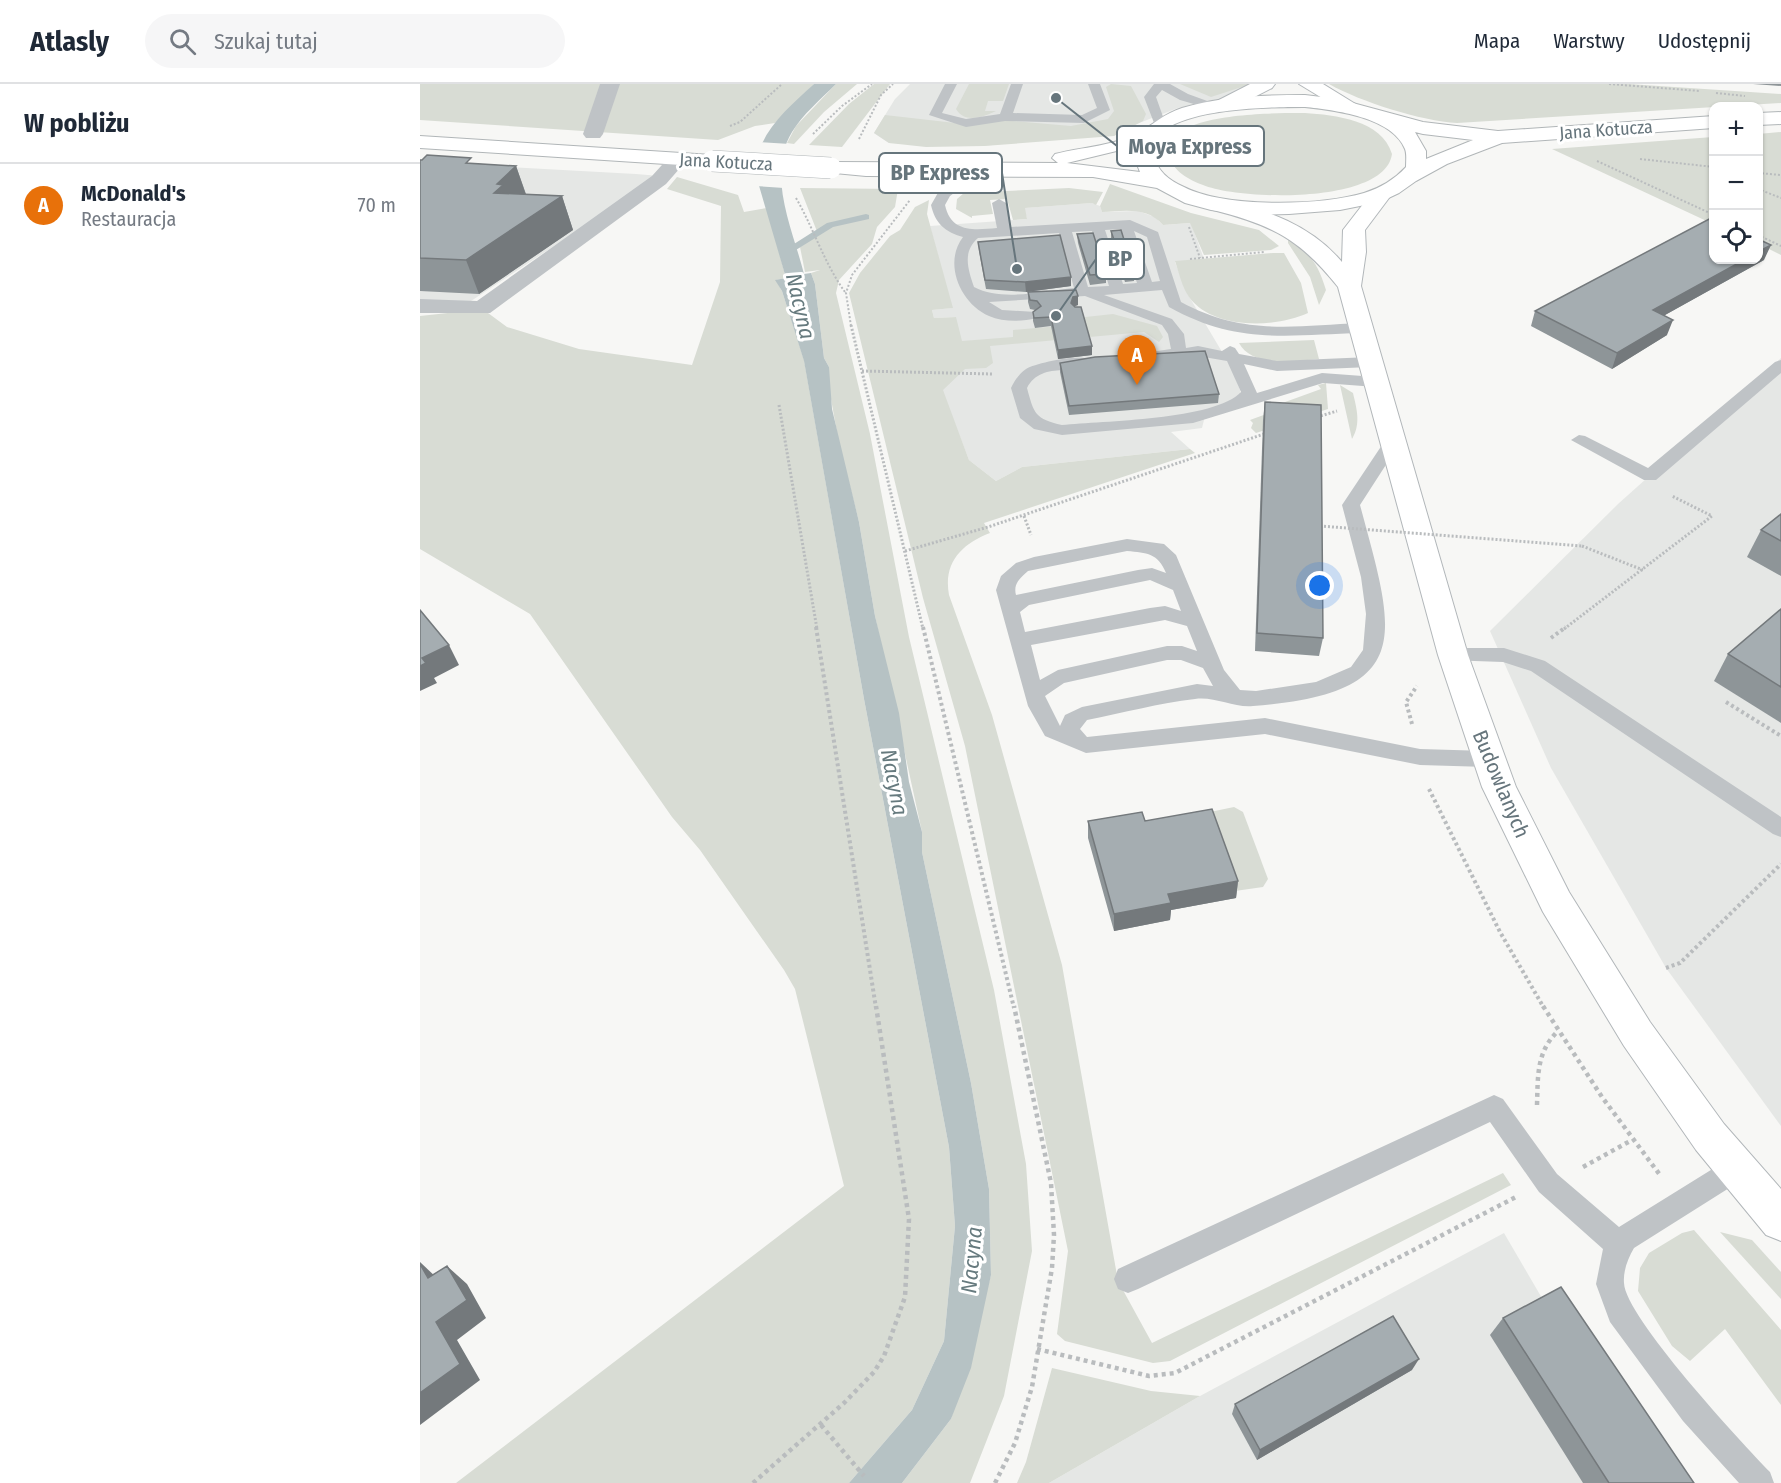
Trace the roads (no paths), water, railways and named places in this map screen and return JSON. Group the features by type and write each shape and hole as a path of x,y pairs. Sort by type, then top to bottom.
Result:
{"main road":[{"path":"1219,106 1265,84"},
{"path":"1309,84 1353,108 1383,119 1404,132 1417,152 1416,168 1410,176"},
{"path":"1219,106 1305,101 1353,108"},
{"name":"Jana Kotucza","path":"1032,167 1154,131 1182,114 1219,106"},
{"path":"1763,119 1781,118"},
{"name":"Jana Kotucza","path":"1383,119 1432,129 1498,137 1709,122"},
{"path":"1154,131 1143,148 1148,168 1164,184 1184,195 1221,205 1257,209 1328,205 1381,194"},
{"name":"Jana Kotucza","path":"1381,194 1440,160 1498,137"},
{"name":"Jana Kotucza","path":"420,142 831,168 976,170 1032,167 1120,174 1164,184"},
{"name":"Budowlanych","path":"1349,286 1355,252 1354,230 1381,194"},
{"name":"Budowlanych","path":"1221,205 1259,217 1302,237 1319,250 1349,286 1453,655 1487,759 1530,853 1608,991 1710,1137 1781,1220"}],"street":[{"path":"593,134 610,84"},
{"path":"420,306 482,308 659,180 678,159"}],"lane":[{"path":"951,84 935,115 966,123 1005,117 1084,119 1104,110 1094,84"},
{"path":"1005,117 1017,84"},
{"path":"1154,131 1150,97 1160,84 1189,99 1219,106"},
{"path":"976,170 944,194 938,206 940,216 946,225 961,232 974,234 1125,224 1152,234 1174,304 1211,324 1258,333 1361,328"},
{"path":"999,203 1005,231"},
{"path":"1125,224 1146,287"},
{"path":"1097,225 1117,289"},
{"path":"1064,227 1082,292"},
{"path":"974,234 963,243 959,254 966,286 984,308 995,315 1007,317 1031,315"},
{"path":"974,294 1000,299 1169,285"},
{"path":"1082,292 1167,322 1176,334 1179,351"},
{"path":"1091,310 1127,306"},
{"path":"1211,324 1224,338 1249,393 1239,404"},
{"path":"1179,351 1209,352 1277,366 1373,372 1322,378 1202,417 1054,429 1036,423 1024,412 1019,388 1027,376 1046,367 1179,351"},
{"path":"1579,441 1650,476 1781,365"},
{"path":"1080,743 1069,730 1072,720 1082,714 1197,691 1252,699 1326,688 1359,669 1373,651 1373,596 1351,505 1392,443"},
{"path":"1235,696 1222,684 1211,663 1170,559 1158,548 1127,545 1040,561 1022,567 1010,576 1005,590 1034,694 1052,731 1080,743 1086,745 1265,726 1420,757 1487,759"},
{"path":"1010,610 1022,600 1035,596 1138,576 1152,574 1179,585"},
{"path":"1020,648 1023,641 1034,636 1150,615 1165,613 1194,621"},
{"path":"1034,694 1058,677 1167,653 1182,653 1211,663"},
{"path":"1453,655 1504,655 1545,670 1781,828"},
{"path":"1128,1279 1494,1107 1548,1183 1620,1246"},
{"path":"1737,1169 1630,1235 1615,1254 1610,1284 1620,1312 1693,1411 1759,1483"}],"water":[{"name":"Nacyna","path":"814,84 836,84 801,119 792,132 781,166 784,203 804,274 811,273 815,284 824,358 829,367 832,409 859,522 875,616 899,713 909,782 922,832 922,852 971,1083 989,1189 991,1275 971,1368 951,1419 902,1483 849,1483 912,1410 944,1341 955,1226 949,1147 864,699 804,361 782,291 775,280 786,278 755,172 761,145 767,134 784,113"}],"waterway":[{"path":"788,251 830,225 866,217"}],"place":[{"name":"Moya Express","path":"1056,98"},
{"name":"BP Express","path":"1017,269"},
{"name":"BP","path":"1056,316"},
{"name":"McDonald's","path":"1137,385"}]}
